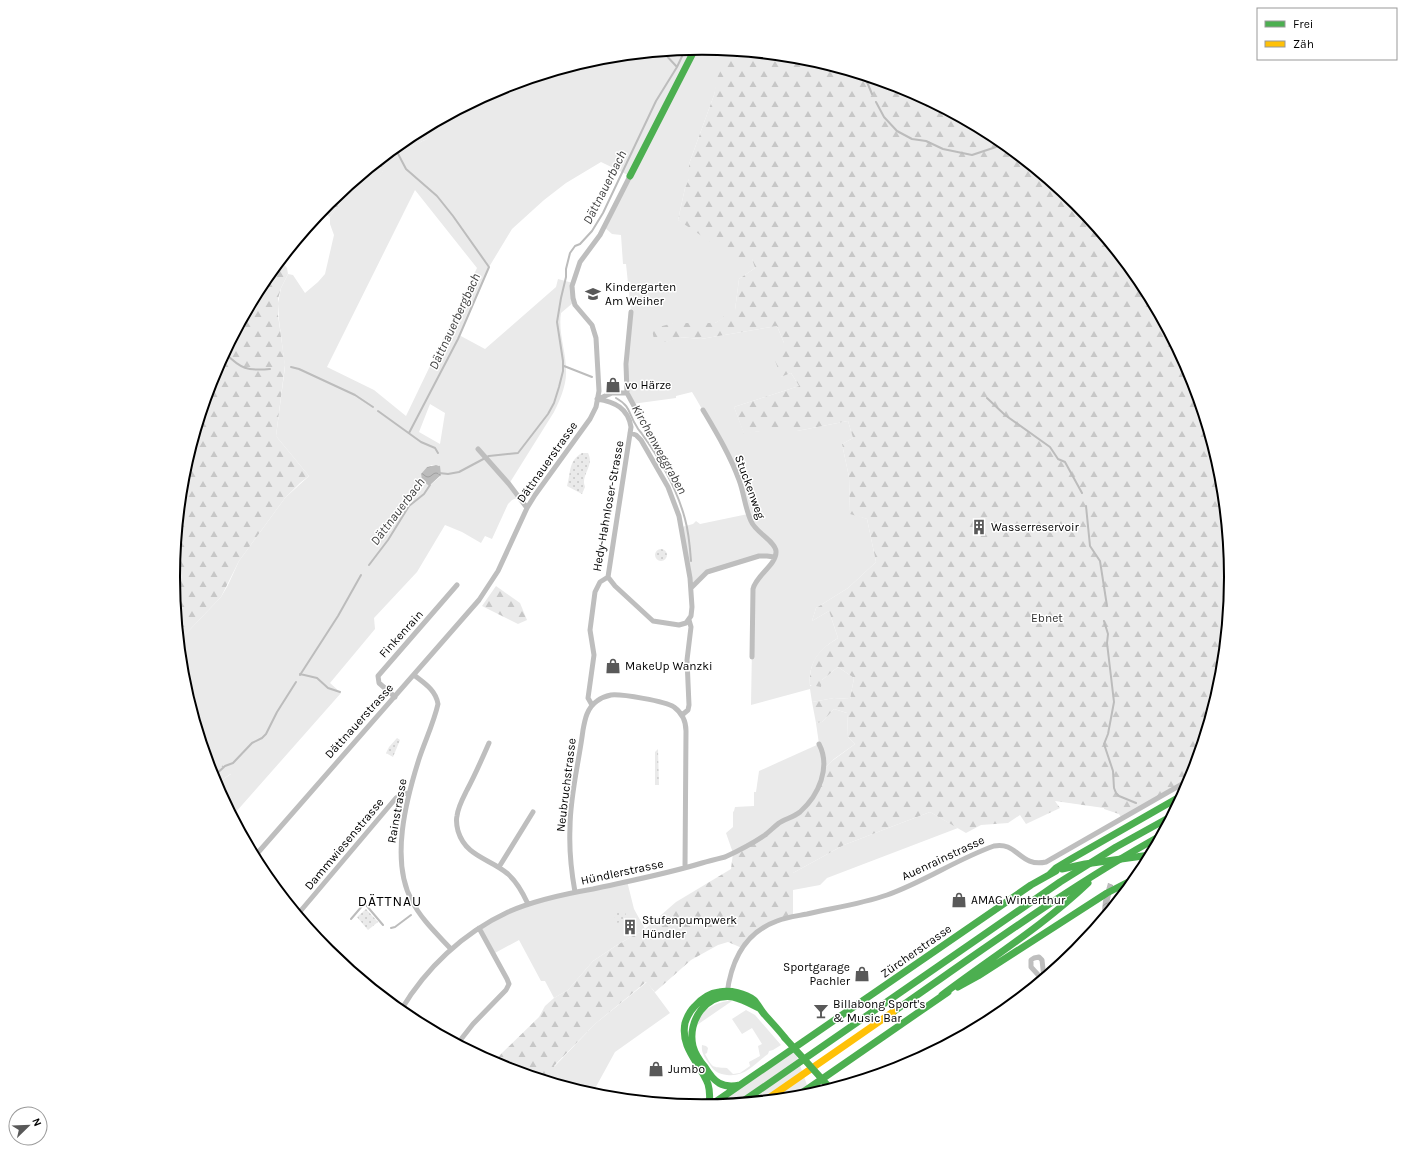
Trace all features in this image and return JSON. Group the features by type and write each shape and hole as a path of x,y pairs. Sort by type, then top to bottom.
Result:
{"main road":[{"name":"Dättnauerstrasse","path":"630,176 692,55"},
{"path":"1050,874 1056,868 1175,799"},
{"path":"749,1097 1065,878 1165,820"},
{"path":"774,1094 1096,873 1154,839"},
{"name":"Zürcherstrasse","path":"720,1098 1025,889 1050,874 1062,869 1085,864 1144,856"},
{"path":"809,1088 942,995 1078,894 1096,873"},
{"path":"942,995 978,976 1098,899 1125,884"},
{"path":"711,1099 709,1083 688,1049 685,1040 685,1025 690,1011 700,1000 713,992 727,994"},
{"path":"740,1085 725,1086 716,1081 698,1056 692,1042 694,1022 699,1011 704,1005 727,994 737,992 746,995 754,1001 826,1084"}],"street":[{"name":"Dättnauerstrasse","path":"258,851 395,697 489,587 502,564 527,508 588,423 594,410 599,383 595,332 590,322 575,305 572,286 580,262 600,235 630,176"},
{"path":"631,312 627,360 627,393 659,452"},
{"path":"597,399 614,393 627,393"},
{"name":"Hedy-Hahnloser-Strasse","path":"594,655 595,651 590,630 595,592 600,582 608,577 630,433 629,419 623,409 612,402 597,399"},
{"name":"Stuckenweg","path":"703,410 732,462 742,488 751,522 758,532 774,546 776,551 774,557"},
{"path":"630,433 636,435 641,440 673,497 682,526 691,588 692,610 689,620 691,629 687,656 689,707 682,715"},
{"path":"478,449 509,484 527,508"},
{"path":"691,588 707,572 764,555 774,557 772,563 755,582 752,589 752,657"},
{"path":"608,577 614,586 653,621 677,625 684,624 689,620"},
{"name":"Finkenrain","path":"395,697 379,683 378,676 457,585"},
{"name":"Neubruchstrasse","path":"575,892 570,858 571,811 586,717 592,705 588,698 594,655"},
{"name":"Rainstrasse","path":"414,675 433,691 438,704 409,792 401,851 401,866 404,880 414,905 450,948"},
{"path":"592,705 603,697 615,695 666,703 674,707 682,715 685,722 686,731 685,868"},
{"path":"490,743 461,804 457,816 457,828 460,838 468,849 499,867 517,884 528,904"},
{"name":"Hündlerstrasse","path":"404,1005 422,980 450,948 479,928 502,915 528,904 685,868 729,855 760,838 779,823 800,811 814,794 823,775 824,760 819,744"},
{"name":"Auenrainstrasse","path":"727,994 733,963 742,948 755,933 773,923 787,918 886,895 994,846 1007,846 1022,858 1030,862 1046,862 1182,784"},
{"name":"Dammwiesenstrasse","path":"301,910 396,798 409,792"},
{"path":"499,867 533,812"},
{"path":"462,1038 469,1027 506,990 508,985 507,978 479,928"}],"green space":[{"path":"668,56 733,56 719,75 714,95 689,164 689,179 685,188 678,220 752,258 755,268 739,279 735,310 723,310 724,318 715,323 673,323 666,342 678,337 701,339 777,326 784,343 781,377 791,373 799,386 734,407 744,433 760,431 797,431 848,421 853,438 842,444 849,477 850,513 867,519 876,562 848,588 816,608 812,621 829,611 838,638 825,647 816,658 811,670 810,686 822,680 838,667 854,678 850,699 834,698 812,702 810,689 751,705 753,589 773,560 767,556 707,572 691,588 682,527 693,524 696,521 700,524 748,514 744,497 732,466 692,392 676,396 676,398 632,404 627,393 631,312 626,264 623,264 621,235 612,234 604,227 630,176 601,162 566,183 544,200 512,229 489,267 459,335 485,349 556,287 558,279 573,283 574,302 561,313 560,320 566,363 564,386 554,412 509,484 519,497 512,500 508,504 492,539 485,536 481,543 462,532 445,525 417,572 374,618 375,629 330,683 341,693 236,812 222,780 231,774 213,758 198,712 184,636 221,597 239,561 285,498 309,476 276,436 285,367 278,303 281,288 288,274 293,275 305,293 318,282 325,274 334,235 330,224 330,217 343,198 371,174 378,179 389,160 401,152 427,139 429,133 472,109 503,95 567,73 634,59","holes":["415,190 477,268 406,416 374,390 327,367","430,404 445,413 440,444 419,432","439,465 440,477 429,486 423,481 421,474 427,467"]},
{"name":"Ebnet","path":"733,56 771,59 838,73 902,95 964,125 993,143 1047,185 1072,208 1095,233 1117,259 1155,316 1185,377 1197,409 1207,442 1220,509 1224,577 1220,645 1207,712 1197,745 1183,782 1122,819 1119,814 1104,808 1055,801 1060,808 1026,824 1020,815 1008,823 981,825 966,833 930,812 844,845 793,873 793,917 768,925 742,948 728,942 718,945 691,960 655,992 646,982 595,1024 554,1066 560,1079 499,1057 539,1017 545,1006 554,998 568,990 593,961 645,929 676,902 731,869 733,853 797,814 814,794 824,769 832,761 855,744 848,737 847,713 834,709 822,722 816,723 812,702 834,698 850,699 854,678 838,667 822,680 821,687 810,685 811,669 816,657 825,647 838,638 829,611 812,621 816,608 848,588 876,562 867,519 850,514 849,477 842,444 853,438 848,421 797,431 760,431 744,434 734,407 799,386 791,373 781,377 772,352 784,343 777,326 701,339 679,337 667,342 654,340 652,329 673,323 715,323 723,318 723,310 735,310 739,279 755,268 752,259 736,259 678,220 685,188 689,179 689,164 714,95 717,78"},
{"path":"429,133 427,139 401,152"},
{"path":"389,160 378,180 371,175"},
{"path":"343,198 330,217 327,215"},
{"path":"284,265 287,268 288,274 281,288 278,299 278,315 285,365 276,436 309,476 285,498 239,561 221,597 184,636 180,577 182,543 185,509 198,442 220,377 234,346 250,316"},
{"path":"582,453 588,453 590,462 584,478 585,487 582,494 567,486 572,464 574,460"},
{"path":"659,549 663,549 667,555 663,561 659,561 655,557 655,553"},
{"path":"496,586 520,603 527,620 518,624 482,606"},
{"path":"834,709 847,713 848,737 855,744 834,759 824,769 821,781 801,811 733,853 726,833 733,827 733,812 735,807 754,806 754,792 756,792 759,771 819,744 816,723 822,722"},
{"path":"397,738 400,740 393,757 386,753"},
{"path":"658,749 659,785 655,785 655,752"},
{"path":"213,758 232,773 221,780"},
{"path":"930,812 958,828 827,878 820,885 793,890 793,873 844,845"},
{"path":"627,881 634,909 645,929 593,961 568,990 554,998 545,981 541,981 519,940 493,954 479,928 522,906"},
{"path":"366,909 378,922 368,930 357,917"},
{"path":"625,911 627,921 616,923 614,913"},
{"path":"647,982 670,1013 615,1052 595,1088 559,1079 554,1067 595,1024"},
{"path":"732,1001 697,1025 701,1016 708,1008"},
{"path":"746,1010 755,1015 781,1045 769,1051 768,1054 745,1072 734,1075 719,1073 715,1071 705,1058 702,1051 702,1045 708,1048 707,1053 705,1054 713,1066 727,1068 733,1074 740,1073 750,1066 749,1062 760,1056 758,1046 762,1044 752,1028 742,1034 732,1019"},
{"path":"794,1048 808,1088 771,1095 721,1098"}],"water":[{"path":"436,465 440,466 441,475 429,486 422,480 421,474 427,467"},
{"path":"1108,883 1113,885 1109,904 1102,913 1103,901"}],"waterway":[{"path":"667,56 677,67"},
{"name":"Dättnauerbach","path":"439,473 448,474 459,472 489,456 518,453 548,414 554,403 563,371 563,361 557,322 570,253 575,246 580,244 592,231 603,213 656,101 682,56"},
{"name":"Dättnauerbach","path":"867,82 872,94"},
{"name":"Dättnauerbach","path":"876,102 884,117 897,131 912,139 926,141 943,149 972,155 997,146"},
{"name":"Dättnauerbergbach","path":"398,153 406,169 437,196 489,267 458,339 409,433"},
{"path":"229,357 240,366 245,368 256,370 270,369"},
{"name":"Kirchenweggraben","path":"564,366 592,377"},
{"path":"291,367 299,369 355,395 373,407"},
{"name":"Kirchenweggraben","path":"616,398 625,404 637,428 642,433 673,486 682,508 686,524 691,561"},
{"path":"987,398 1005,415 1050,447 1058,459 1065,462 1082,493"},
{"name":"Dättnauerbergbach","path":"378,411 421,442 435,448 438,453"},
{"name":"Dättnauerbach","path":"369,565 388,540 409,506 424,494 430,485"},
{"path":"1086,506 1090,546 1100,561 1107,606"},
{"name":"Dättnauerbach","path":"300,675 338,616 361,575"},
{"path":"1104,621 1108,634 1107,643 1114,702 1108,734 1104,744 1113,771 1114,788 1116,793 1119,796 1136,803"},
{"path":"300,674 317,678 328,688 340,692"},
{"name":"Dättnauerbach","path":"218,772 225,766 233,763 252,743 262,738 266,734 277,712 296,682"},
{"path":"351,919 363,905 366,905 383,925"},
{"path":"391,928 395,927 411,915"}],"traffic: fast":[{"path":"630,176 692,55"},
{"path":"1050,874 1056,868 1071,859 1175,800"},
{"path":"749,1097 1060,882 1116,847 1165,820"},
{"path":"893,1012 1059,898 1154,840"},
{"path":"1062,869 1085,864 1144,856"},
{"path":"720,1098 1031,885 1056,871"},
{"path":"942,995 1054,913 1088,883"},
{"path":"958,987 978,976 1107,893 1125,884"},
{"path":"710,1099 708,1084 705,1076 688,1048 684,1032 685,1023 688,1016 699,1001 709,995 724,991 742,994 754,1000 785,1038"},
{"path":"809,1088 948,992"},
{"path":"740,1085 723,1085 712,1077 696,1055 692,1037 693,1027 696,1018 701,1011 707,1004 715,999 733,997 759,1008"},
{"path":"785,1038 826,1084"}],"traffic: slow":[{"path":"774,1094 893,1012"}],"place":[{"name":"Kindergarten Am Weiher","path":"593,294"},
{"name":"vo Härze","path":"613,385"},
{"name":"Wasserreservoir","path":"979,527"},
{"name":"MakeUp Wanzki","path":"613,666"},
{"name":"AMAG Winterthur","path":"959,900"},
{"name":"Stufenpumpwerk Hündler","path":"630,927"},
{"name":"Sportgarage Pachler","path":"862,974"},
{"name":"Billabong Sport's & Music Bar","path":"821,1011"},
{"name":"Jumbo","path":"656,1069"}],"district":[{"name":"DÄTTNAU","path":"390,901"}]}
